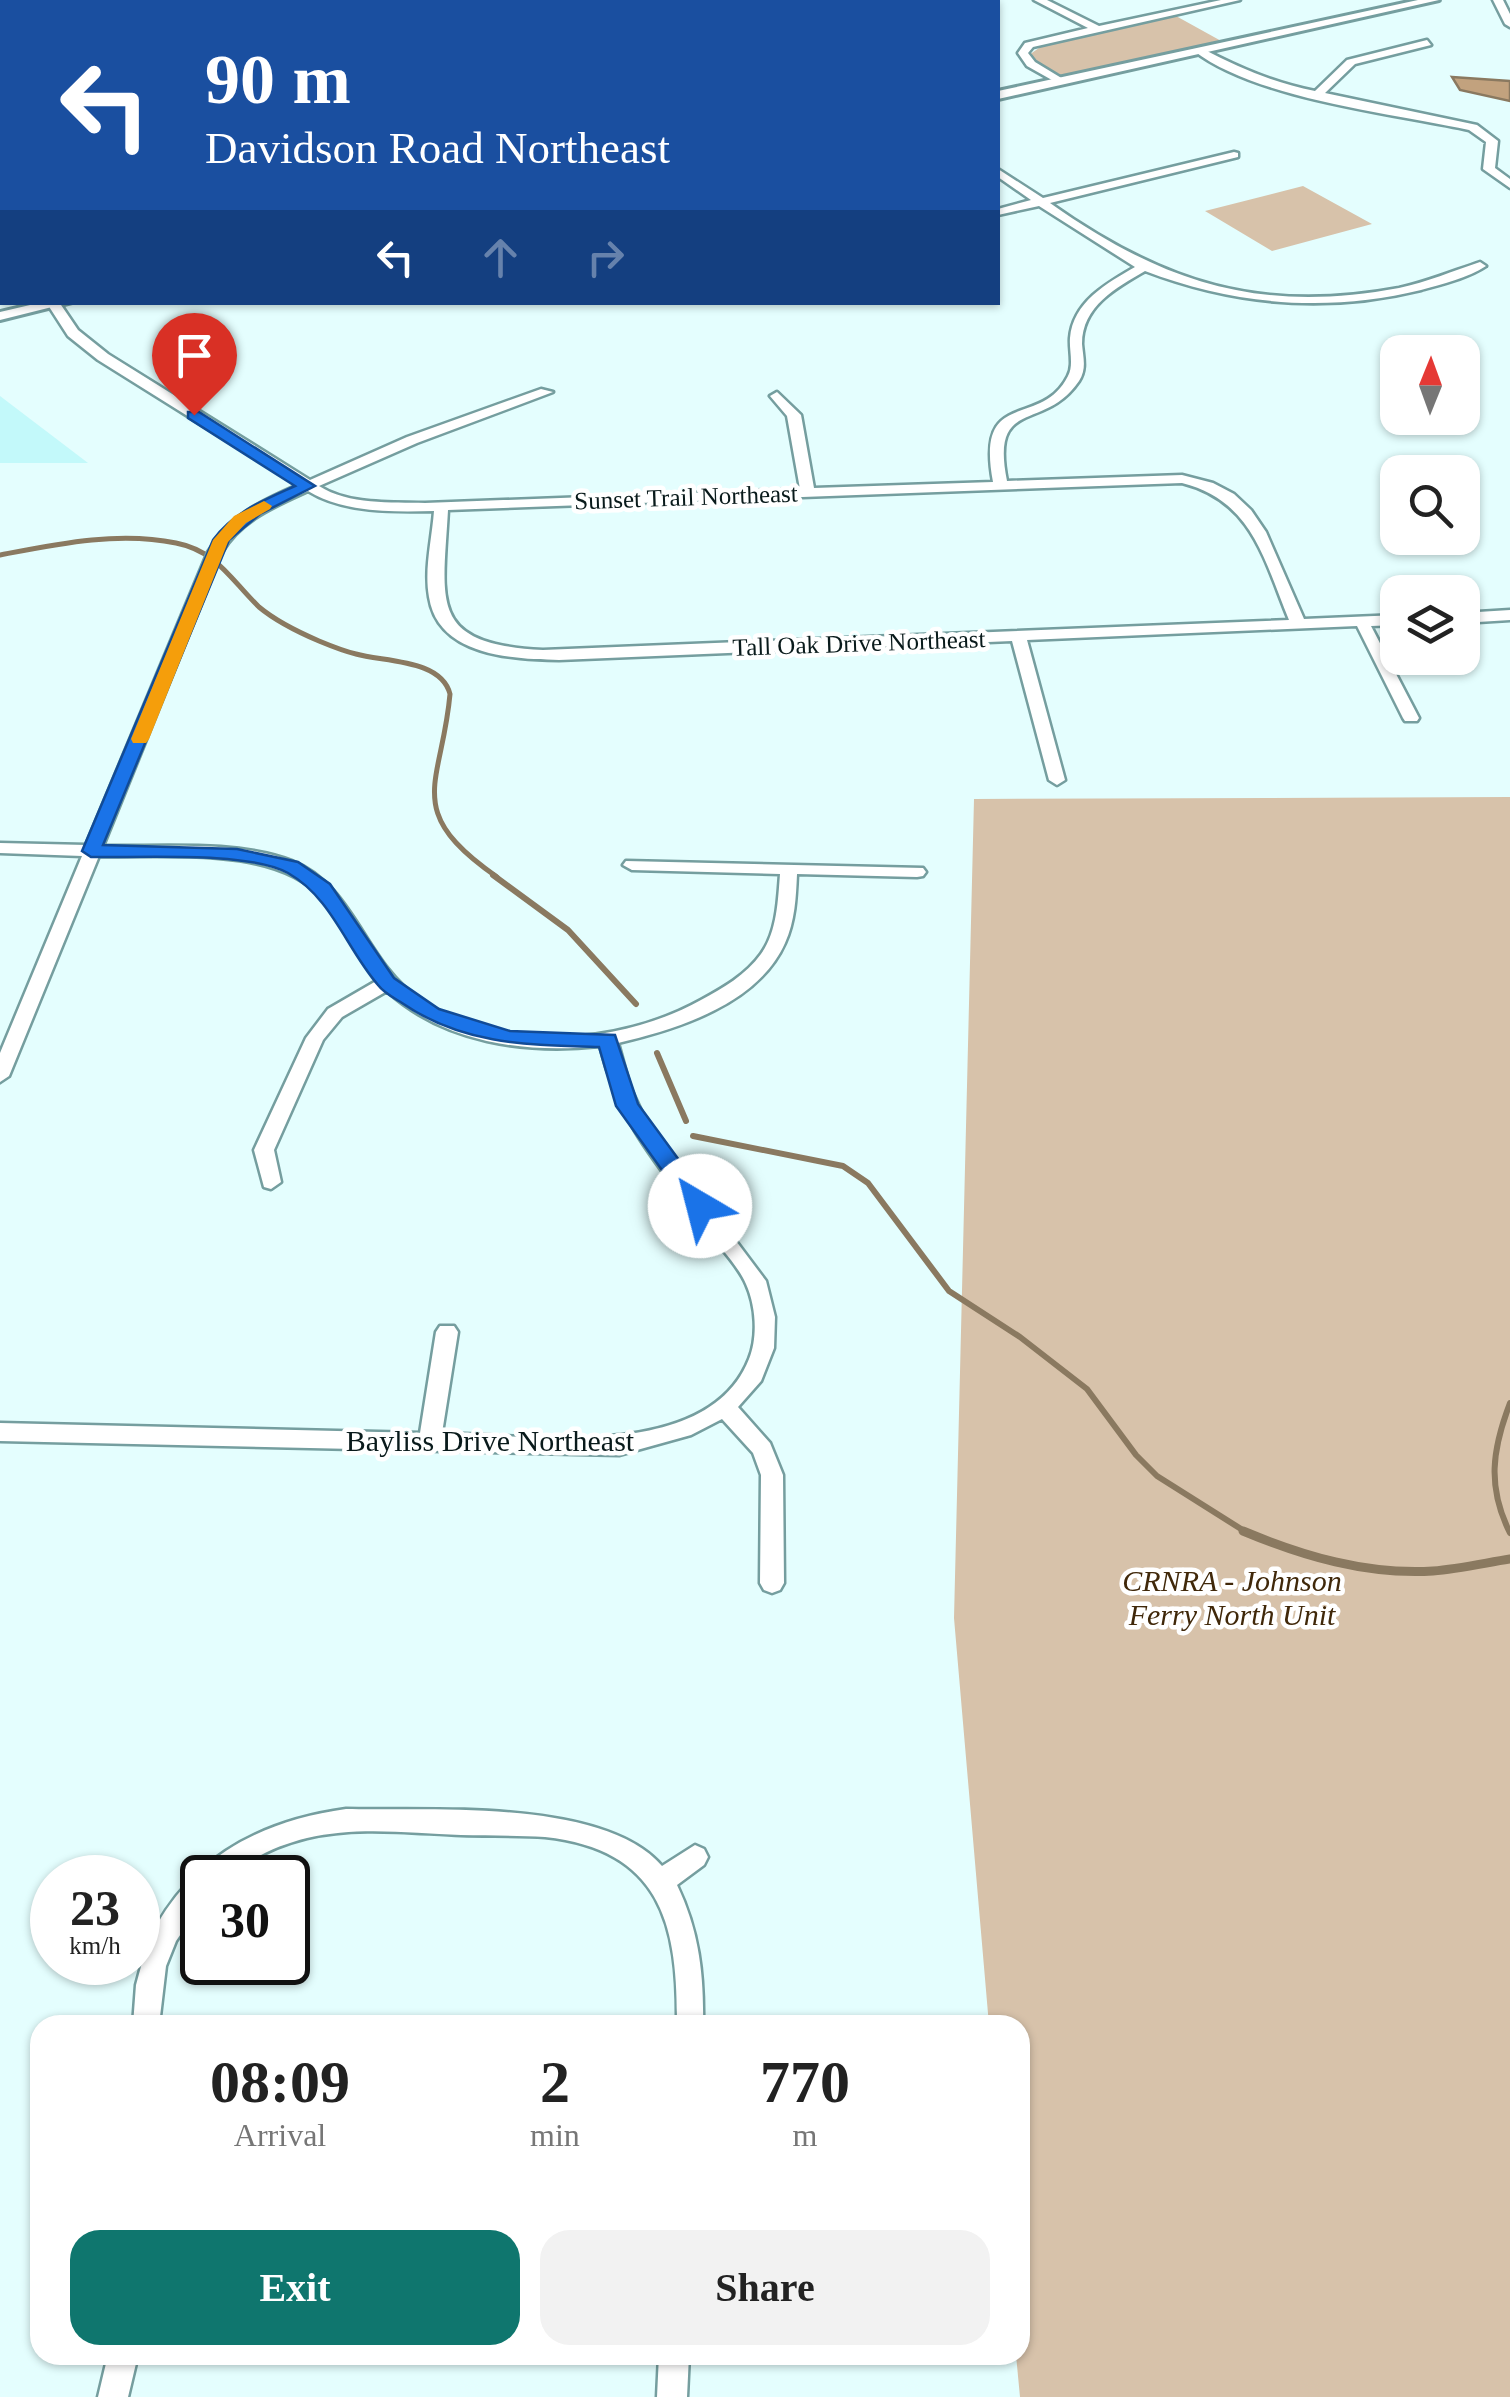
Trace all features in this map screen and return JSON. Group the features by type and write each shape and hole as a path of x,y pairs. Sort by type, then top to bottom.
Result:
{"street":[{"path":"1039,0 1098,29"},
{"path":"1059,81 1026,60 1023,51 1034,43 1234,0"},
{"path":"1396,10 1433,0"},
{"path":"1000,94 1454,0"},
{"path":"1498,0 1510,24"},
{"path":"1317,95 1356,60 1427,42"},
{"path":"1198,51 1250,77 1474,127 1492,141 1490,169 1510,186"},
{"path":"1000,212 1234,155"},
{"path":"1000,173 1144,267 1218,290 1292,298 1396,291 1436,283 1480,266"},
{"path":"1001,485 993,454 997,433 1069,386 1077,374 1076,337 1084,312 1108,288 1144,267"},
{"path":"0,316 54,305"},
{"name":"Sunset Trail Northeast","path":"60,305 90,348 307,486 349,502 441,506 1167,478 1198,481 1219,488 1250,516 1299,624"},
{"path":"0,1076 229,528 255,510 412,440 546,392"},
{"path":"777,396 794,415 808,492"},
{"name":"Tall Oak Drive Northeast","path":"441,506 438,604 458,632 480,645 507,653 559,655 1380,621"},
{"path":"1480,617 1510,616"},
{"path":"1362,622 1410,718"},
{"path":"1018,636 1057,780"},
{"path":"0,848 237,855 291,866 323,889 386,983 432,1014 482,1033 534,1041 608,1040 678,1020 740,985 768,958 777,939 784,919 789,869"},
{"path":"632,865 917,872"},
{"path":"271,1182 264,1150 314,1038 335,1013 386,983"},
{"name":"Bayliss Drive Northeast","path":"0,1432 619,1446 676,1433 724,1406 738,1396 762,1357 766,1339 763,1300 756,1280 633,1115 620,1087 608,1040"},
{"path":"430,1442 447,1332"},
{"path":"724,1406 762,1449 772,1475 772,1583"},
{"path":"239,1855 264,1841 313,1824 346,1820 547,1826 579,1832 633,1857 660,1881 684,1920 691,1969 690,2015"},
{"path":"660,1881 696,1858"},
{"path":"160,1927 180,1909"},
{"path":"146,2015 148,1985"},
{"path":"114,2397 120,2365"},
{"path":"672,2397 674,2365"}],"shaded area":[{"path":"1452,77 1510,81 1510,101 1460,90"},
{"path":"0,396 88,463 0,463"}],"green space":[{"path":"1176,16 1223,42 1061,75 1034,62 1029,55 1046,43"},
{"path":"1303,186 1372,224 1272,251 1205,211"},
{"name":"CRNRA - Johnson Ferry North Unit","path":"1510,797 1510,2397 1020,2397 1017,2365 1030,2365 1030,2015 988,2015 954,1618 974,799"}],"waterway":[{"path":"0,555 110,539 176,543 213,560 259,607 296,630 346,651 410,664 435,674 450,694 436,774 438,814 448,833 467,854 497,877"},
{"path":"493,875 568,930 636,1004"},
{"path":"657,1053 686,1121"},
{"path":"693,1136 843,1166 868,1183 949,1291 1020,1337 1087,1389 1136,1455 1157,1476 1246,1532"},
{"path":"1510,1403 1499,1437 1495,1468 1498,1500 1510,1533"},
{"path":"1246,1532 1312,1556 1383,1570 1433,1571 1510,1559"}],"slow traffic":[{"path":"140,739 221,540 229,528 264,506"}],"route":[{"path":"194,415 307,486 255,510 229,528 221,540 91,851 237,855 291,866 310,877 333,901 386,983 432,1014 482,1033 510,1038 608,1040 627,1106 700,1206"}]}
